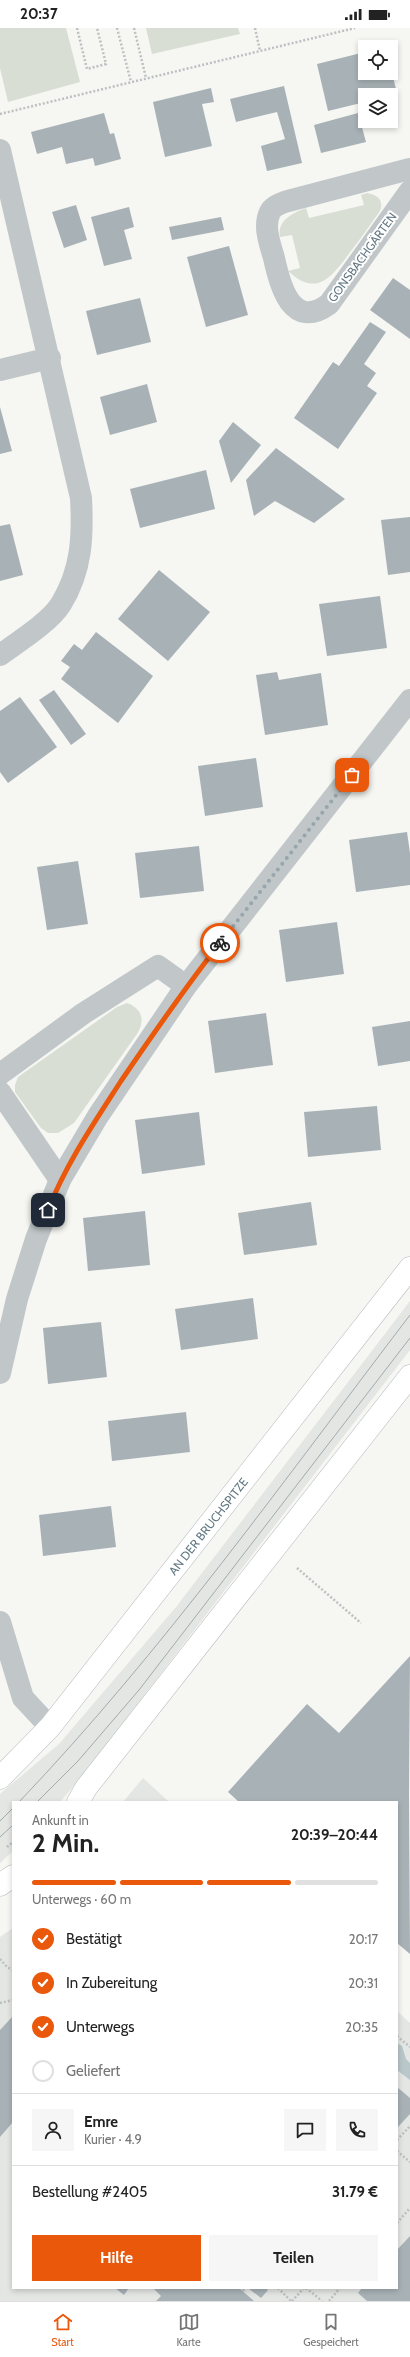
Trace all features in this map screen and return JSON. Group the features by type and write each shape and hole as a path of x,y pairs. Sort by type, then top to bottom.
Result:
{"main road":[{"name":"AN DER BRUCHSPITZE","path":"0,1778 50,1727 410,1268"},
{"path":"79,1801 86,1788 410,1376"},
{"path":"0,1885 12,1877"}],"street":[{"path":"0,150 50,358 81,498 83,538 75,572 61,605 34,631 0,655"},
{"name":"GONSBACHGÄRTEN","path":"410,169 288,201 278,205 270,211 267,221 268,234 278,276 285,295 293,306 306,313 320,310 329,304 410,192"},
{"path":"0,370 50,358"},
{"path":"0,1373 17,1299 36,1239 60,1180 98,1116 186,986 410,700"},
{"path":"0,1074 84,1013 158,966 186,986"},
{"path":"0,1092 60,1180"},
{"path":"0,1622 23,1698 50,1727"}],"path":[{"path":"77,28 86,69 106,64 97,28"},
{"path":"118,28 131,82"},
{"path":"134,28 146,78"},
{"path":"255,28 260,51"},
{"path":"0,114 355,28"},
{"path":"296,1567 361,1623"},
{"path":"0,1959 6,1967 12,1970"},
{"path":"0,2003 12,2000"},
{"path":"398,2037 410,2047"},
{"path":"398,2139 410,2126"},
{"path":"398,2152 410,2162"},
{"path":"398,2222 410,2208"},
{"path":"279,2289 292,2301 304,2289"},
{"path":"306,2289 322,2301"},
{"path":"329,2301 339,2289"}],"shaded area":[{"path":"0,28 66,28 80,82 8,102 0,68"},
{"path":"146,28 238,28 240,34 152,54"},
{"path":"367,193 374,195 381,201 380,211 338,268 331,275 316,283 308,283 299,279 288,271 300,268 292,235 280,237 281,226 287,218 306,208 309,218 364,205 361,195"},
{"path":"127,1003 136,1009 141,1016 141,1025 137,1034 74,1123 58,1133 48,1133 41,1128 15,1092 15,1085 18,1077 117,1007"},
{"path":"410,1301 410,1350 78,1781 61,1801 12,1801 12,1852 0,1863 0,1794 59,1744 176,1607"},
{"path":"143,1778 168,1801 124,1801"},
{"path":"12,1929 12,2289 398,2289 398,2012 410,2023 410,2301 0,2301 0,1937"},
{"path":"398,2044 402,2046 406,2059 410,2063 410,2080 398,2071"}],"building":[{"path":"358,54 358,80 394,80 396,88 358,88 358,104 328,111 317,64"},
{"path":"284,86 302,163 267,171 261,146 285,139 277,112 236,122 230,99"},
{"path":"211,88 214,102 202,104 212,146 165,157 153,102"},
{"path":"104,113 110,134 114,133 121,159 95,166 93,158 66,164 62,147 37,154 31,132"},
{"path":"358,113 358,128 362,128 366,142 321,153 314,125"},
{"path":"76,205 87,240 64,248 52,212"},
{"path":"129,207 134,227 124,230 132,259 104,266 91,217"},
{"path":"221,217 224,230 172,240 169,227"},
{"path":"229,246 248,315 206,327 187,257"},
{"path":"393,278 410,290 410,339 370,310"},
{"path":"140,298 151,342 97,355 86,311"},
{"path":"370,322 386,332 364,364 376,373 367,386 377,393 338,449 294,418 333,362 339,366"},
{"path":"147,384 157,422 110,435 100,397"},
{"path":"0,407 12,451 0,454"},
{"path":"233,422 261,445 231,483 219,441"},
{"path":"276,448 345,499 314,523 275,501 254,516 246,480"},
{"path":"206,470 215,509 140,528 130,489"},
{"path":"410,517 410,572 388,575 381,520"},
{"path":"10,524 23,575 0,581 0,526"},
{"path":"159,570 210,612 168,661 118,619"},
{"path":"380,596 387,648 327,656 319,604"},
{"path":"96,632 153,676 118,723 61,679 70,667 61,661 74,644 82,650"},
{"path":"277,672 279,680 321,673 328,725 265,735 256,675"},
{"path":"54,690 86,734 71,745 39,700"},
{"path":"20,697 57,747 8,783 0,772 0,711"},
{"path":"256,758 263,807 205,816 198,766"},
{"path":"407,832 410,853 410,885 356,892 349,840"},
{"path":"199,846 204,891 140,898 135,853"},
{"path":"78,861 88,924 47,930 37,867"},
{"path":"337,922 344,974 286,982 279,930"},
{"path":"266,1013 273,1065 215,1073 208,1021"},
{"path":"410,1021 410,1061 378,1066 372,1027"},
{"path":"377,1106 381,1150 308,1157 304,1112"},
{"path":"199,1112 205,1165 142,1174 135,1120"},
{"path":"311,1202 317,1245 244,1255 238,1213"},
{"path":"145,1211 150,1265 88,1271 83,1218"},
{"path":"253,1298 258,1339 181,1350 175,1309"},
{"path":"101,1322 107,1377 48,1384 43,1328"},
{"path":"186,1412 190,1452 112,1461 108,1421"},
{"path":"111,1506 116,1547 43,1556 39,1515"},
{"path":"410,1656 410,1954 398,1944 398,1801 238,1801 228,1792 307,1704 339,1733"},
{"path":"12,2017 12,2123 0,2137 0,2030"},
{"path":"398,2088 410,2098 410,2114 398,2127"},
{"path":"410,2236 410,2301 367,2301 358,2293 361,2289 398,2289 398,2249"},
{"path":"116,2289 128,2289 124,2295"},
{"path":"154,2289 240,2289 254,2301 156,2301 161,2296"},
{"path":"249,2289 267,2289 268,2290 261,2298"}],"tram line":[{"path":"20,1801 72,1744 173,1625 269,1502 410,1315"},
{"path":"38,1801 78,1761 139,1690 410,1338"},
{"path":"0,1821 12,1809"},
{"path":"0,1837 12,1826"}],"way so far":[{"path":"220,943 352,775"}],"route":[{"path":"48,1210 60,1180 98,1116 186,986 220,943"}]}
